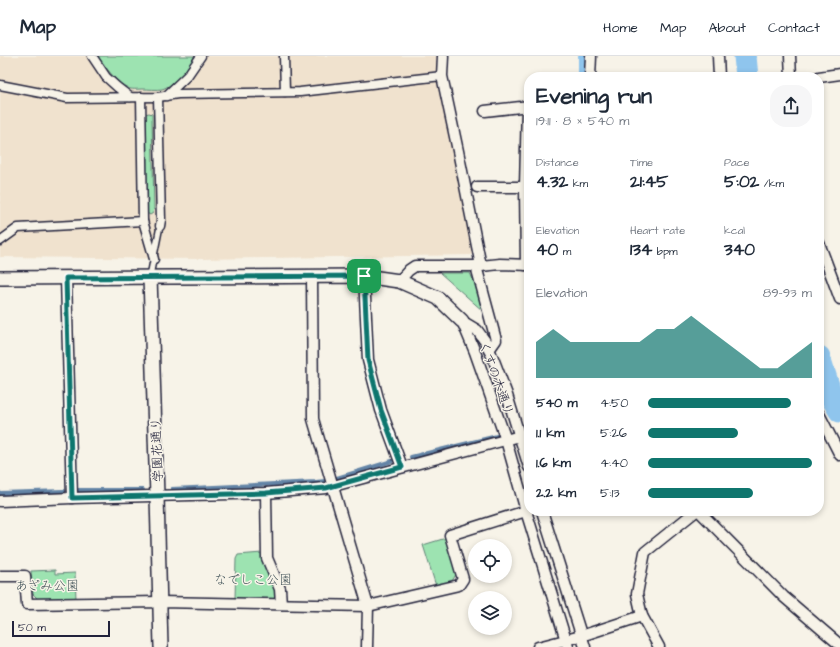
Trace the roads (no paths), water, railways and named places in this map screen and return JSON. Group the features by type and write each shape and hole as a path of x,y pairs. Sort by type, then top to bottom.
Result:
{"street":[{"path":"92,56 106,77 130,97"},
{"path":"160,226 162,97 188,75 201,56"},
{"path":"284,56 285,92"},
{"path":"443,56 442,76 458,151 479,266 496,340 489,350"},
{"path":"590,72 591,56"},
{"path":"718,56 719,72"},
{"path":"790,56 791,72"},
{"path":"824,76 840,74"},
{"path":"0,85 67,98 162,97 178,94 300,92 442,76"},
{"path":"141,97 143,221 154,258"},
{"path":"485,111 524,106"},
{"path":"477,187 524,187"},
{"path":"0,241 18,228 143,221"},
{"path":"824,256 840,299"},
{"path":"399,281 408,270 415,266 524,265"},
{"path":"312,276 313,419 368,606 367,647"},
{"path":"364,276 368,360 381,410 402,467"},
{"path":"0,278 364,276 399,281 438,298 462,321"},
{"name":"学園花通り","path":"150,277 161,647"},
{"path":"66,278 72,498"},
{"name":"くすの木通り","path":"462,321 477,330 485,341 506,392 524,450"},
{"name":"くすの木通り","path":"462,321 475,352 506,440 524,500"},
{"path":"824,424 840,455"},
{"path":"0,501 266,493 326,488 520,436"},
{"path":"266,493 267,558 280,589 281,604"},
{"path":"0,576 25,576 27,604 160,602 368,606 459,585 463,579 450,535 524,511"},
{"name":"くすの木通り","path":"529,516 567,644"},
{"path":"544,516 585,647"},
{"path":"659,647 642,616 637,594 645,552 690,516"},
{"path":"704,516 784,597 840,645"},
{"path":"538,647 567,644 582,636 642,616"}],"lane":[{"path":"150,277 160,226"}],"waterway":[{"path":"585,56 585,72"},
{"path":"745,56 747,72"},
{"path":"824,373 832,398 840,411"},
{"path":"411,457 497,436"},
{"path":"337,478 392,461"},
{"path":"172,489 325,481"},
{"path":"77,490 143,490"},
{"path":"0,493 64,491"}],"park label":[{"name":"なでしこ公園","path":"253,579"},
{"name":"あざみ公園","path":"47,585"}]}
